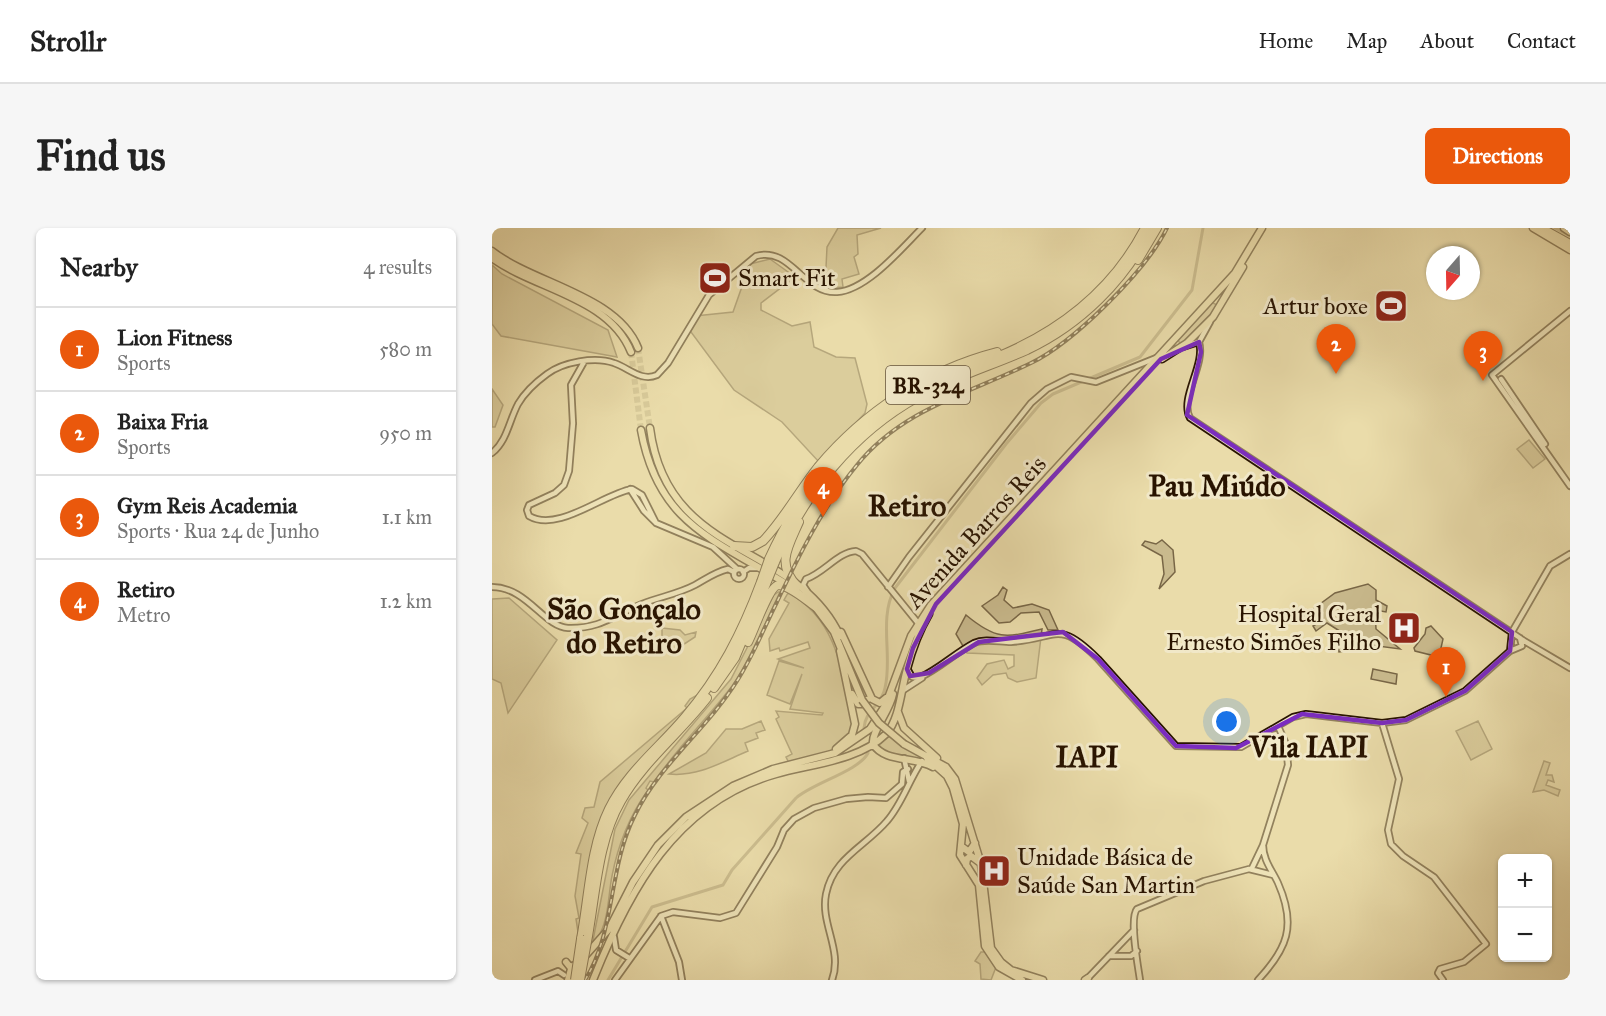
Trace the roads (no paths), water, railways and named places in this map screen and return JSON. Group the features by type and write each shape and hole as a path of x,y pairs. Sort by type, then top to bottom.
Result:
{"highway":[{"path":"1127,257 1138,228"},
{"name":"BR-324","path":"574,980 603,851 616,811 635,780 687,724 735,658 788,521 811,485 868,425 928,384 1016,348 1048,332 1084,305 1108,282 1145,228"},
{"name":"BR-324","path":"772,560 794,520 816,489 857,443 908,403 942,385 1032,347 1061,331 1088,310 1127,267 1151,228"},
{"path":"1088,310 1114,288 1145,250 1157,228"},
{"path":"1542,228 1570,242"},
{"path":"1548,228 1570,242"},
{"path":"732,548 752,547 764,541 835,448 863,421 895,398 951,368 979,357 1016,348"},
{"path":"868,425 895,398"},
{"path":"797,586 787,574 785,560 796,529 816,489"},
{"name":"BR-324","path":"580,980 597,849 609,810 631,774 682,720 718,674 734,647 763,583"},
{"path":"709,696 733,668 759,622 772,588 783,586 816,607"}],"main road":[{"path":"492,453 503,440 520,401 535,384 557,367 584,362 611,362 640,376 653,377 664,368 709,295 756,256 766,254 778,257 813,285 837,292 859,283 883,266 922,228"},
{"name":"Avenida Barros Reis","path":"563,976 601,939 613,923 633,882 658,845 686,817 722,791 746,779 773,769 840,751 875,724 891,689 903,651 931,605 1218,292 1238,269 1264,228"},
{"name":"Avenida Barros Reis","path":"592,980 634,891 672,837 697,815 725,795 750,783 860,750 873,744 885,734 893,722 907,669 927,617 1161,359 1180,348 1213,317 1264,228"},
{"path":"1533,228 1570,250"},
{"path":"492,251 520,268 612,314 627,328 638,348"},
{"path":"492,258 601,315 619,330 631,352"},
{"path":"1218,292 1220,297 1225,298"},
{"path":"1209,302 1216,302 1219,309"},
{"path":"1570,311 1493,374 1501,381 1570,481"},
{"path":"1213,317 1199,342 1201,354 1188,404 1190,418 1534,648 1570,668"},
{"path":"1176,339 1180,348 1199,342"},
{"path":"890,589 909,557 1039,394 1071,377 1096,382 1159,357"},
{"path":"584,362 571,386 573,423 566,481 558,491 531,504 527,510 529,516 540,520 563,517 630,489 644,511 656,523 713,547 728,560 741,567 797,586 811,595"},
{"path":"1501,381 1570,486"},
{"path":"650,428 656,456 671,487 690,515 732,548 741,567"},
{"path":"641,430 650,469 663,494 688,523 732,548 741,567"},
{"path":"663,494 671,487"},
{"path":"891,689 884,701 878,703 872,699 841,631 826,610 803,585 804,580 853,550 862,554 918,623 927,617"},
{"path":"1510,651 1512,633 1550,566 1570,554"},
{"path":"741,567 760,568"},
{"path":"492,587 524,597 562,627 591,627 602,624 642,604 679,592 715,573 741,567 760,568 816,607 837,638 861,699 879,723 904,744 945,770 956,783 981,864 988,936 994,953 1011,970 1043,980"},
{"path":"826,610 844,645 861,699"},
{"path":"901,692 979,642 1014,641 1051,632 1063,632 1092,653 1178,747 1241,747 1278,726 1306,714 1382,723 1406,720 1456,697 1510,651 1523,645 1521,639"},
{"path":"820,758 848,739 855,724 837,638"},
{"path":"1512,641 1521,639"},
{"path":"1512,641 1518,648 1534,648"},
{"path":"840,651 854,699 858,704 867,701 866,688"},
{"path":"907,669 912,677 910,686"},
{"path":"912,677 919,678 929,673"},
{"path":"893,681 891,701 885,718 872,738 873,744 884,754 903,758 927,757"},
{"path":"898,704 897,714 902,724 927,757"},
{"path":"885,718 893,722 927,757"},
{"path":"875,724 885,718"},
{"path":"1382,723 1400,779 1388,825 1389,841 1403,856 1434,877 1486,944 1464,962 1439,970 1443,980"},
{"path":"1251,868 1263,845 1286,772 1288,750 1278,726"},
{"path":"856,740 862,741 860,750"},
{"path":"832,980 836,958 825,907 830,879 844,860 887,821 909,782 927,757"},
{"path":"903,758 908,769 909,782"},
{"path":"615,980 623,955 661,916 673,912 720,918 736,913 777,847 784,830 794,819 808,810 836,801 865,797 886,798 901,786 903,772 908,769"},
{"path":"945,770 962,818 961,858 976,880 980,892 986,946 999,967 1022,980"},
{"path":"960,846 963,851 969,852 975,843"},
{"path":"1258,980 1278,959 1286,941 1286,913 1265,858 1263,845"},
{"path":"966,865 967,859 971,856 981,864"},
{"path":"1140,980 1133,913 1142,906 1204,881 1251,868 1273,875"},
{"path":"661,916 679,962 682,980"},
{"path":"616,928 613,941 623,955"},
{"path":"1087,979 1134,930"},
{"path":"601,939 599,946 607,946"},
{"path":"1126,940 1136,941"},
{"path":"1106,957 1135,955 1137,951"},
{"path":"600,962 610,953 623,955"},
{"path":"1129,956 1138,966"},
{"path":"566,962 573,967"},
{"path":"535,980 563,976"},
{"path":"557,980 563,976"}],"waterway":[{"path":"864,728 867,717 881,699 885,688 888,663 887,612 895,588 1006,444 1041,403 1053,394 1140,357 1192,290 1203,228"},
{"path":"1555,228 1570,236"},
{"path":"608,980 652,907 723,885 732,870 796,798 855,766 868,753"}],"tunnel":[{"path":"638,348 650,428"},
{"path":"631,352 641,430"}],"railway":[{"path":"585,980 602,941 620,856 635,815 657,779 712,715 737,681 803,549 845,480 875,446 916,416 1031,363 1067,339 1087,323 1126,284 1157,245 1167,228"}],"place":[{"name":"Smart Fit","path":"715,278"},
{"name":"Artur boxe","path":"1391,306"},
{"name":"Baixa Fria","path":"1336,374"},
{"name":"Gym Reis Academia","path":"1483,381"},
{"name":"Retiro","path":"823,517"},
{"name":"Hospital Geral Ernesto Simões Filho","path":"1404,628"},
{"name":"Lion Fitness","path":"1446,697"},
{"name":"Unidade Básica de Saúde San Martin","path":"994,871"}],"district":[{"name":"Pau Miúdo","path":"1217,486"},
{"name":"Retiro","path":"907,506"},
{"name":"São Gonçalo do Retiro","path":"624,626"},
{"name":"Vila IAPI","path":"1309,747"},
{"name":"IAPI","path":"1087,757"}]}
